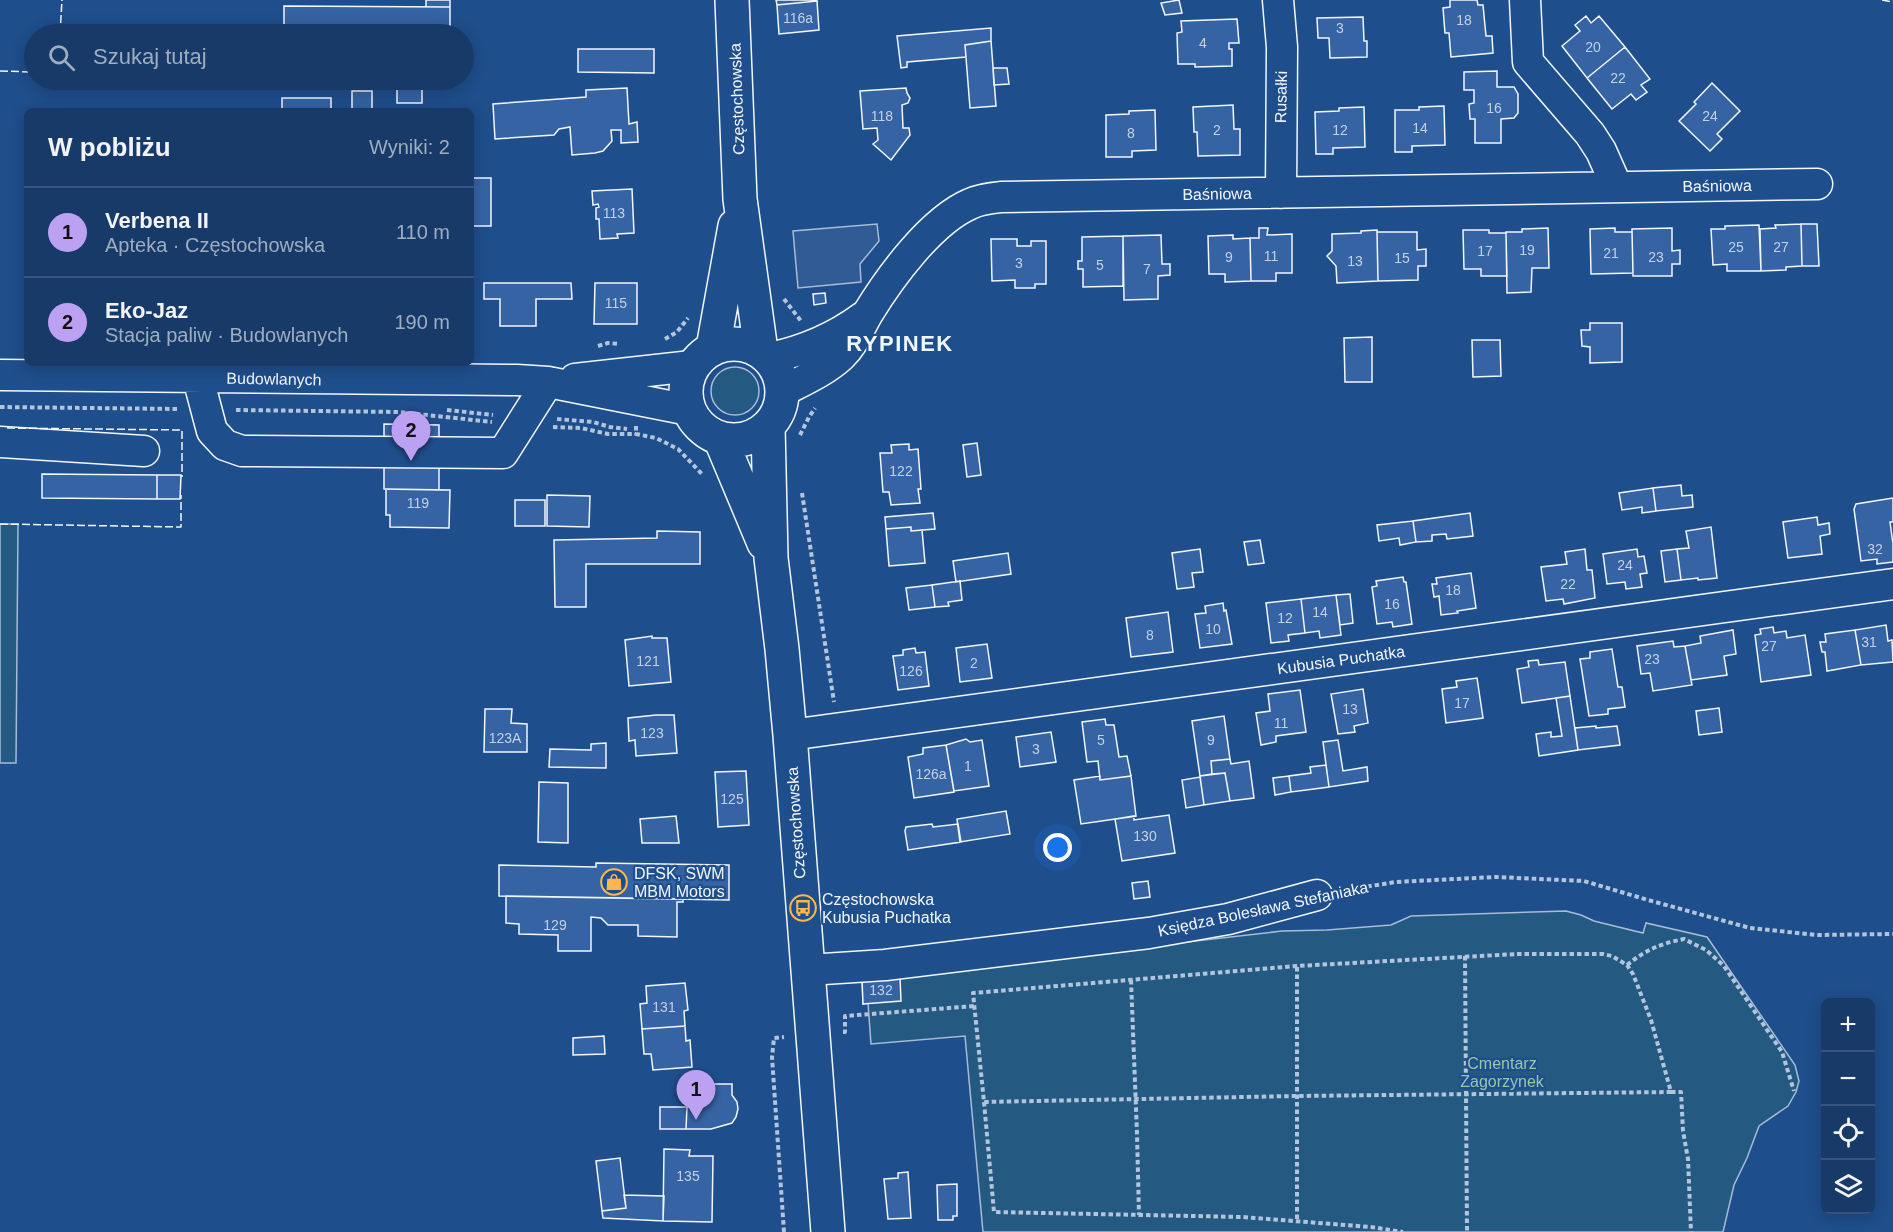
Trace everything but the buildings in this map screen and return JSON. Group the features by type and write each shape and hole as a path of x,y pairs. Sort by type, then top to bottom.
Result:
{"main road":[{"name":"Częstochowska","path":"732,0 740,199 766,355"},
{"name":"Częstochowska","path":"703,357 740,199"},
{"path":"738,343 750,346 766,355 781,380 783,392 776,416 768,426 745,439 732,440 720,438 701,427 689,410 686,395 687,380 703,357 725,344 738,343"},
{"name":"Częstochowska","path":"768,426 771,558 790,735 828,1232"},
{"name":"Częstochowska","path":"720,438 771,558"}],"street":[{"name":"Rusałki","path":"1278,0 1282,47 1281,193"},
{"path":"1525,0 1528,62 1590,134 1601,151 1617,187"},
{"name":"Baśniowa","path":"783,392 840,357 857,334 868,313 920,242 938,225 971,203 1001,197 1817,184"},
{"name":"Baśniowa","path":"766,355 789,354 839,333 868,313"},
{"name":"Budowlanych","path":"548,382 703,357"},
{"name":"Budowlanych","path":"0,375 517,380 548,382 689,410"},
{"path":"198,378 212,431 225,445 242,451 502,453 548,382"},
{"path":"0,442 144,451"},
{"name":"Kubusia Puchatka","path":"790,735 1893,584"},
{"name":"Księdza Bolesława Stefaniaka","path":"808,970 897,964 1149,933 1228,919 1317,895"}],"path":[{"path":"592,348 608,343 626,344"},
{"path":"0,406 399,412 520,425 580,428 608,434 636,434"},
{"name":"Księdza Bolesława Stefaniaka","path":"1317,895 1396,882 1496,876 1584,881 1750,928 1817,935 1893,934"},
{"path":"1627,965 1643,952 1658,945 1684,939 1706,950 1724,966 1782,1052 1794,1091"},
{"path":"1403,1232 1371,1227 1242,1217 994,1212 973,993 1296,966 1465,956 1603,954 1612,956 1627,965 1633,974 1651,1020 1671,1092"},
{"path":"1465,956 1467,1232"},
{"path":"1296,966 1296,1221"},
{"path":"1131,980 1138,1215"},
{"path":"784,1232 772,1057 774,1038 845,1032 845,1016 975,1006"},
{"path":"984,1102 1681,1092 1683,1131 1688,1159 1691,1232"}],"green space":[{"path":"735,367 752,374 759,391 752,408 735,415 718,408 711,391 718,374"},
{"path":"0,524 18,524 16,763 0,763"},
{"name":"Cmentarz Zagorzynek","path":"1566,911 1594,921 1643,933 1646,923 1707,937 1795,1065 1799,1081 1796,1092 1788,1106 1759,1126 1734,1185 1723,1232 983,1232 965,1036 871,1044 868,1003 863,1004 862,979 1282,931 1391,925 1411,916"}],"shaded area":[{"path":"877,224 879,241 860,264 861,282 798,288 793,231"}],"fence":[{"path":"61,24 62,0"},
{"path":"1882,0 1893,2"},
{"path":"0,71 24,72"},
{"path":"7,428 182,430 182,477"},
{"path":"0,524 181,527 181,495"}],"place":[{"name":"Eko-Jaz","path":"411,461"},
{"name":"DFSK, SWM MBM Motors","path":"614,882"},
{"name":"Częstochowska Kubusia Puchatka","path":"803,908"},
{"name":"Verbena II","path":"696,1120"}],"district":[{"name":"RYPINEK","path":"900,343"}]}
